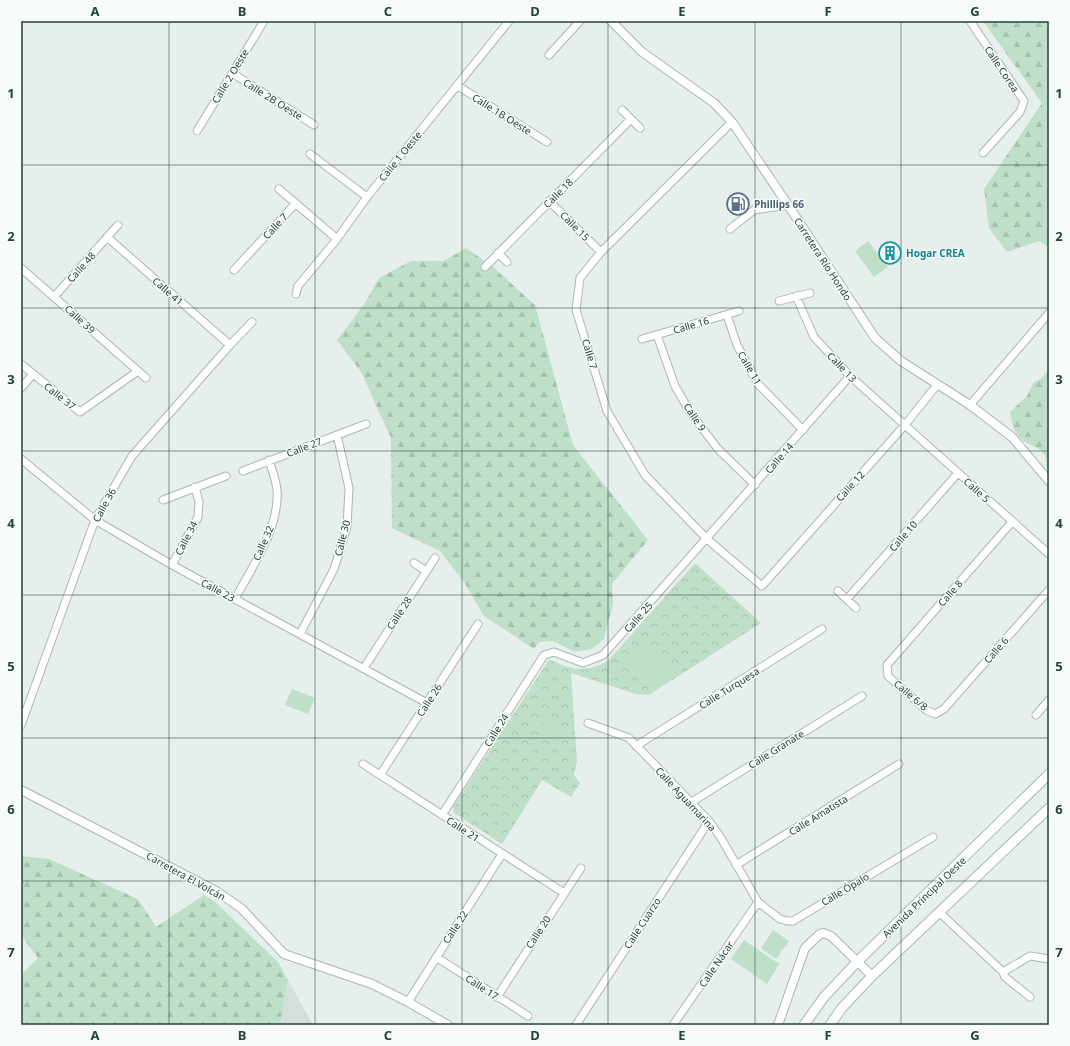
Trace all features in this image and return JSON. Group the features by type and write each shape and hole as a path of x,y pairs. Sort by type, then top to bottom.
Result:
{"main road":[{"name":"Avenida Principal Oeste","path":"804,1025 824,997 858,961 1049,774"},
{"name":"Avenida Principal Oeste","path":"830,1025 841,1009 872,976 1049,808"}],"street":[{"name":"Calle 2 Oeste","path":"197,131 264,21"},
{"name":"Calle 1 Oeste","path":"296,294 298,286 337,238 367,197 458,86 508,21"},
{"path":"549,55 580,21"},
{"name":"Carretera Río Hondo","path":"611,21 642,52 714,103 732,122 874,338 901,361 970,405 1012,437 1049,481"},
{"name":"Calle Corea","path":"970,21 1024,101 1020,112 984,153"},
{"name":"Calle 2B Oeste","path":"232,73 314,125"},
{"name":"Calle 1B Oeste","path":"458,86 547,142"},
{"path":"622,110 640,128"},
{"name":"Calle 18","path":"485,267 631,119"},
{"name":"Calle 7","path":"732,122 601,252 580,278 576,310 607,410 646,475 707,539 762,586"},
{"path":"310,154 367,197"},
{"path":"279,189 295,204"},
{"name":"Calle 15","path":"549,201 601,252"},
{"name":"Calle 7","path":"234,270 295,204 337,238"},
{"path":"730,229 754,210 788,205"},
{"name":"Calle 48","path":"54,297 118,225"},
{"name":"Calle 41","path":"107,237 230,345"},
{"path":"498,253 507,262"},
{"name":"Calle 39","path":"21,268 146,378"},
{"path":"779,301 810,293"},
{"name":"Calle 13","path":"796,296 814,336 850,376 904,426"},
{"name":"Calle 16","path":"642,339 739,311"},
{"path":"970,405 1049,313"},
{"name":"Calle 11","path":"727,315 737,345 758,384 803,430"},
{"name":"Calle 36","path":"21,725 95,520 132,456 252,322"},
{"name":"Calle 9","path":"657,335 675,386 690,412 718,449 755,485"},
{"name":"Calle 37","path":"21,364 80,412 138,371"},
{"path":"21,388 33,374"},
{"name":"Calle 14","path":"707,539 850,376"},
{"name":"Calle 12","path":"762,586 904,426 937,385"},
{"name":"Calle 27","path":"243,471 336,434 366,424"},
{"name":"Calle 5","path":"904,426 1049,554"},
{"name":"Calle 30","path":"300,634 334,569 347,527 349,488 336,434"},
{"name":"Calle 23","path":"21,459 95,520 172,565 427,703"},
{"name":"Calle 32","path":"235,599 269,536 275,512 277,490 270,460"},
{"name":"Calle 10","path":"847,599 958,473"},
{"path":"163,500 226,476"},
{"name":"Calle 34","path":"172,565 198,517 199,502 195,487"},
{"name":"Calle 8","path":"887,665 1012,522"},
{"name":"Calle 25","path":"554,652 583,663 603,656 707,539"},
{"name":"Calle 28","path":"364,668 435,558"},
{"path":"414,563 426,571"},
{"name":"Calle 6","path":"944,709 1049,590"},
{"path":"838,591 856,608"},
{"name":"Calle 26","path":"380,775 478,624"},
{"name":"Calle Turquesa","path":"636,746 822,630"},
{"name":"Calle 24","path":"442,814 544,655 554,652"},
{"name":"Calle 6/8","path":"887,665 888,676 926,710 935,714 944,709"},
{"name":"Calle Granate","path":"690,803 862,696"},
{"path":"1036,715 1049,700"},
{"name":"Calle Aguamarina","path":"588,723 629,738 709,821 758,902"},
{"name":"Calle 21","path":"363,764 564,893"},
{"name":"Calle Amatista","path":"736,865 899,764"},
{"name":"Carretera El Volcán","path":"21,790 218,892 242,909 284,954 372,984 408,1002 448,1025"},
{"name":"Calle Cuarzo","path":"576,1025 709,821"},
{"name":"Calle Ópalo","path":"758,902 780,919 793,921 933,836"},
{"name":"Calle 22","path":"408,1002 502,854"},
{"name":"Calle 20","path":"497,996 581,868"},
{"name":"Calle Nácar","path":"673,1025 758,902"},
{"path":"939,912 1003,972 1005,978 1030,997"},
{"path":"778,1025 805,948 820,934 823,933 831,936 872,976"},
{"path":"1003,972 1030,956 1049,959"},
{"name":"Calle 17","path":"436,957 528,1016"}],"shaded area":[{"path":"288,980 313,1025 280,1025"}],"green space":[{"path":"983,21 1049,21 1049,247 1039,241 1007,252 989,228 984,189 1042,103"},
{"path":"868,241 888,267 874,277 855,251"},
{"path":"466,248 492,266 535,305 573,445 648,540 612,584 613,603 604,639 591,649 575,652 553,641 539,642 534,649 484,616 464,582 440,551 392,528 391,438 361,372 337,340 365,303 379,278 411,261 444,261"},
{"path":"1049,369 1049,474 1045,455 1038,448 1020,438 1015,431 1010,414 1012,410 1027,396 1033,383 1042,378"},
{"path":"695,563 761,623 649,695 636,694 571,673 577,762 574,775 580,783 571,797 542,780 502,844 454,813 453,807 549,659 565,666 578,669 585,669 600,665 608,661"},
{"path":"644,645 672,670 657,686 630,662"},
{"path":"292,689 315,698 308,714 285,705"},
{"path":"546,719 568,734 560,746 538,732"},
{"path":"21,856 49,859 138,899 156,927 204,895 214,901 278,962 288,980 280,1025 21,1025 21,975 38,958 21,935"},
{"path":"773,930 789,941 776,959 761,948"},
{"path":"744,940 776,962 780,963 767,984 731,959"}],"place":[{"name":"Phillips 66","path":"738,204"},
{"name":"Hogar CREA","path":"890,253"}]}
